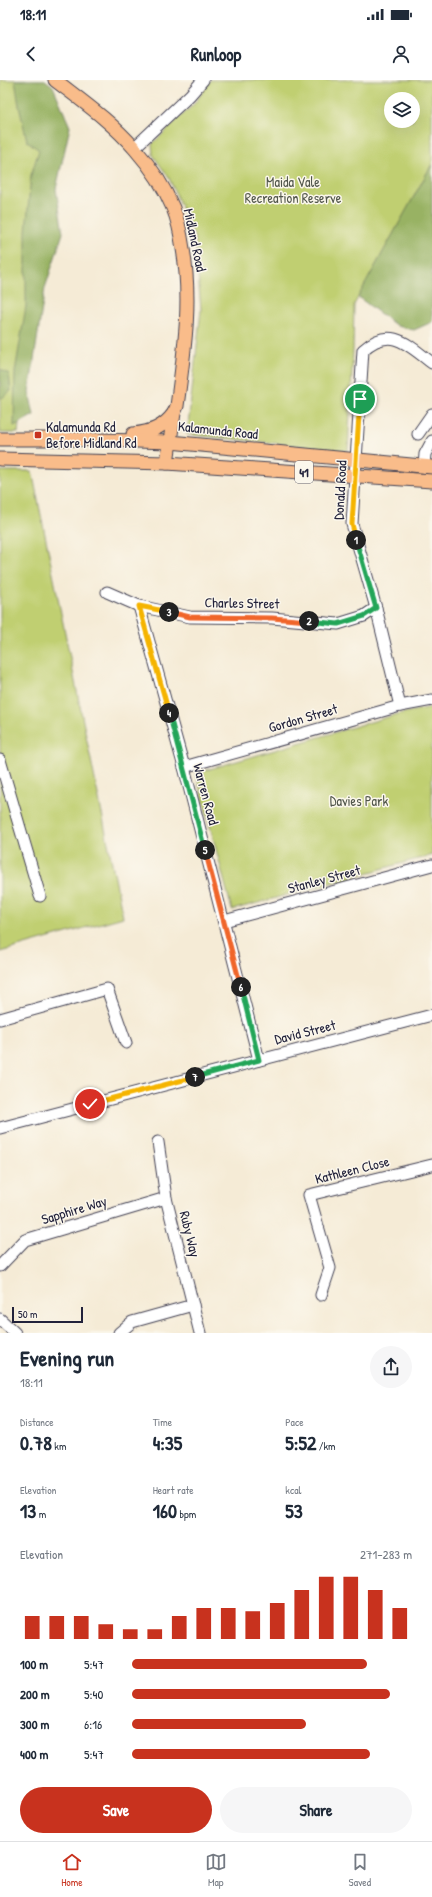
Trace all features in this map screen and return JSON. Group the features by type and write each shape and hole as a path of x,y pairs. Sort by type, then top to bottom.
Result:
{"main road":[{"name":"Midland Road","path":"55,80 93,109 134,148 155,176 173,208 186,266 188,310 185,349 175,409 179,414 173,442 171,463"},
{"path":"67,438 149,432 160,428 167,422 175,409"},
{"name":"Kalamunda Road","path":"0,439 67,438 173,442 428,467"},
{"name":"41","path":"0,459 171,463 432,481"}],"street":[{"path":"134,148 190,96 203,80"},
{"name":"Donald Road","path":"400,706 376,608 352,524 364,350 372,342 383,338 393,337 406,344 432,363"},
{"path":"418,434 432,414"},
{"path":"428,467 425,454 432,441"},
{"name":"Charles Street","path":"107,592 139,606 190,617 272,618 338,624 364,616 376,608"},
{"name":"Warren Road","path":"139,606 184,768 259,1060"},
{"name":"Gordon Street","path":"184,768 400,706 432,700"},
{"path":"0,760 40,896"},
{"name":"Stanley Street","path":"224,921 432,865"},
{"path":"0,1019 107,989 126,1043"},
{"name":"David Street","path":"0,1128 432,1015"},
{"name":"Ruby Way","path":"158,1142 166,1198 200,1333"},
{"name":"Kathleen Close","path":"320,1295 330,1268 309,1195 432,1165"},
{"name":"Sapphire Way","path":"0,1266 25,1240 166,1198"},
{"path":"119,1333 132,1322 193,1305"},
{"path":"0,1319 15,1333"}],"green space":[{"path":"0,80 26,80 56,102 18,433 0,433"},
{"path":"15,80 45,80 53,86 70,127 56,189 63,233 45,288 29,392 34,415 14,426 15,372 26,306 26,232 31,175 39,150 27,141"},
{"name":"Maida Vale Recreation Reserve","path":"211,80 432,80 432,164 354,305 348,451 187,434 201,310 195,239 169,178 153,155 152,144 194,104"},
{"path":"432,164 432,322 414,330 397,326 358,297"},
{"path":"0,369 9,374 11,391 2,398 0,397"},
{"path":"0,471 32,471 123,917 0,952"},
{"name":"Davies Park","path":"432,707 432,855 232,910 196,773 398,714"}],"place":[{"name":"Kalamunda Rd Before Midland Rd","path":"38,435"}],"route":[{"path":"90,1104 259,1060 184,768 139,606 190,617 272,618 338,624 364,616 376,608 352,524 360,399"}]}
